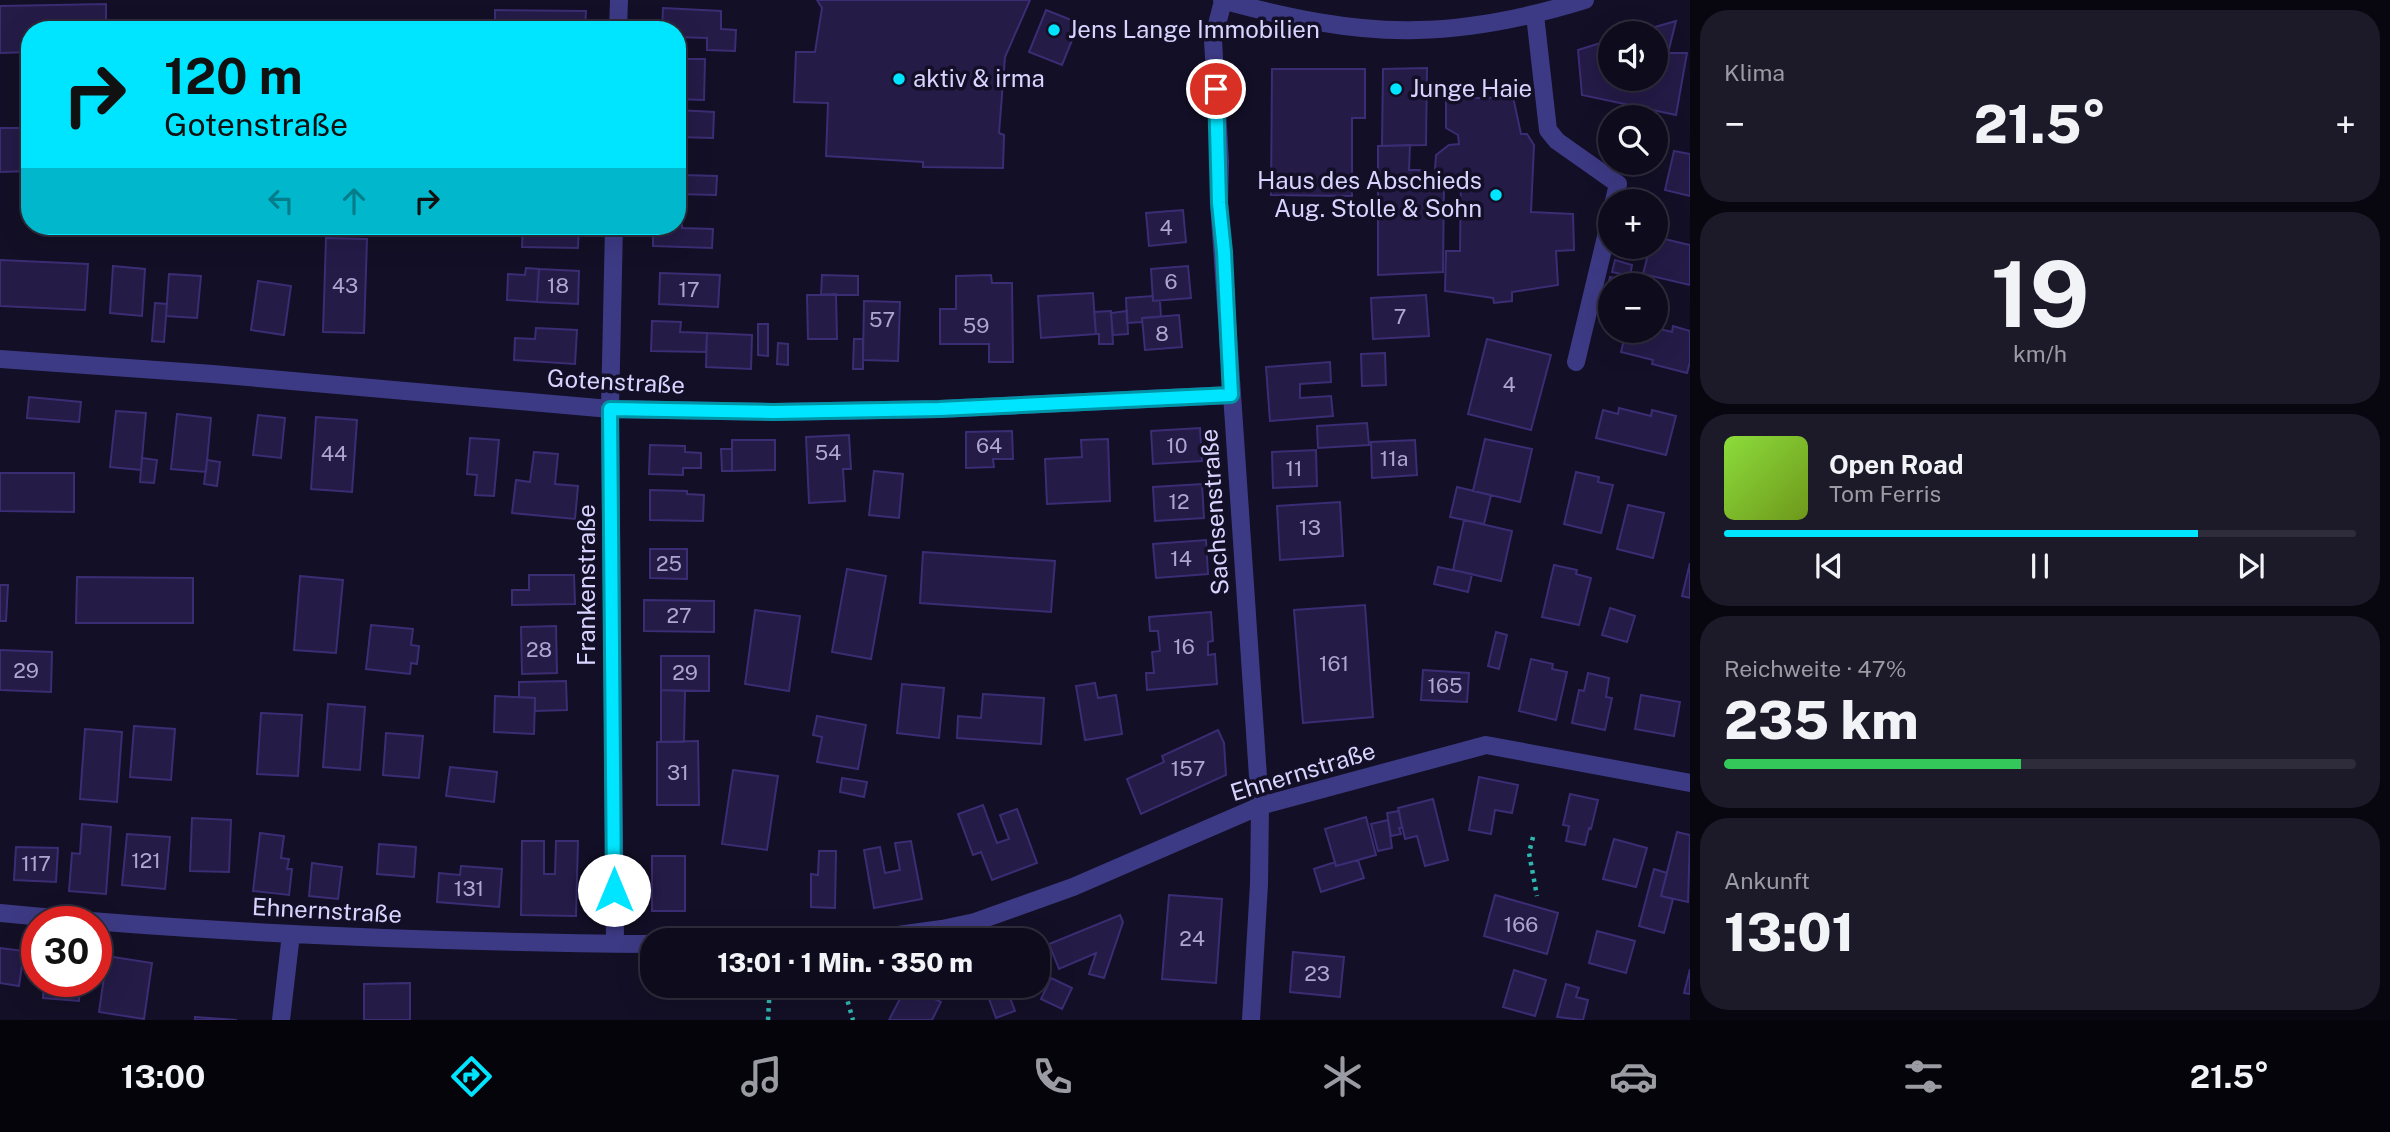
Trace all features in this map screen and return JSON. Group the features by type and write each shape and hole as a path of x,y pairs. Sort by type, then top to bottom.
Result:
{"street":[{"path":"619,21 620,0"},
{"path":"1223,0 1340,25 1416,30 1475,26 1535,15 1585,0"},
{"name":"Sachsenstraße","path":"1223,0 1213,40 1220,162 1219,203 1260,806 1259,884 1251,1020"},
{"path":"1535,15 1548,130 1557,141 1618,184 1617,189"},
{"name":"Frankenstraße","path":"614,235 610,409 615,943"},
{"path":"1576,362 1601,259"},
{"name":"Gotenstraße","path":"0,359 214,374 610,409 773,412 939,409 1231,395"},
{"name":"Ehnernstraße","path":"947,928 1023,906 1260,806 1486,745 1690,783"},
{"name":"Ehnernstraße","path":"0,913 428,941 640,944"},
{"path":"281,1020 291,934"}],"path":[{"path":"1534,837 1529,853 1537,896"},
{"path":"768,1020 769,998"},
{"path":"847,998 853,1020"}],"building":[{"name":"aktiv & irma","path":"817,0 1030,0 1005,57 999,133 1004,135 1003,168 923,167 923,162 826,156 828,103 794,102 796,52 815,52 822,8"},
{"path":"106,4 106,21 21,21 21,52 0,53 0,6"},
{"path":"663,8 721,11 721,29 736,30 735,51 707,50 707,38 686,37 686,21 662,21"},
{"path":"495,10 586,11 585,21 495,21"},
{"path":"1046,10 1079,23 1062,65 1029,52"},
{"path":"1676,21 1668,53 1668,23"},
{"path":"1598,44 1598,91 1668,91 1668,53 1687,53 1676,115 1668,113 1668,105 1629,105 1582,95 1578,50"},
{"path":"686,59 705,59 704,100 686,99"},
{"path":"1427,68 1426,145 1382,146 1383,69"},
{"path":"1272,69 1365,69 1365,118 1352,118 1352,196 1271,195"},
{"name":"Haus des Abschieds Aug. Stolle & Sohn","path":"1513,97 1521,134 1527,134 1534,145 1531,212 1573,214 1574,250 1556,251 1558,285 1512,292 1512,301 1494,303 1493,298 1445,291 1446,251 1460,251 1461,178 1446,177 1438,173 1435,169 1436,155 1449,145 1459,144 1458,135 1446,128 1446,99"},
{"path":"686,110 714,112 713,138 686,137"},
{"path":"0,128 21,128 21,171 0,172"},
{"path":"1410,145 1409,170 1425,170 1425,182 1444,184 1443,272 1378,275 1378,146"},
{"path":"1674,151 1690,154 1690,196 1665,189"},
{"path":"686,175 717,176 716,195 686,194"},
{"path":"1183,210 1186,242 1149,246 1146,213"},
{"path":"686,228 713,229 712,248 653,246 653,235 686,235"},
{"path":"523,235 579,235 578,248 522,247"},
{"path":"326,238 367,239 364,333 323,332"},
{"path":"1668,240 1690,245 1690,285 1668,280 1668,273 1643,273 1647,259 1668,259"},
{"path":"0,260 88,264 85,310 0,306"},
{"path":"1615,260 1632,265 1631,273 1612,272"},
{"path":"113,266 145,269 142,316 110,313"},
{"path":"1188,266 1191,298 1153,301 1151,269"},
{"path":"526,268 539,269 537,302 507,300 508,274 525,275"},
{"path":"539,269 579,271 578,304 537,302"},
{"path":"660,273 720,275 718,307 659,304"},
{"path":"169,274 201,276 197,318 166,316"},
{"path":"822,275 858,276 858,295 821,295"},
{"path":"991,275 992,283 1012,283 1013,362 989,362 989,344 940,344 940,309 956,309 956,276"},
{"path":"258,281 291,286 284,335 251,330"},
{"path":"1093,293 1096,334 1041,338 1038,296"},
{"path":"836,294 837,339 808,339 807,295"},
{"path":"1426,295 1429,336 1373,339 1371,298"},
{"path":"1153,296 1153,301 1160,301 1161,317 1142,318 1142,322 1127,323 1126,298"},
{"path":"864,301 900,302 898,361 863,360"},
{"path":"155,303 167,304 164,342 152,341"},
{"path":"1111,311 1113,344 1099,344 1094,312"},
{"path":"1127,311 1128,334 1113,335 1111,313"},
{"path":"1179,315 1182,347 1145,350 1142,318"},
{"path":"652,321 681,322 680,332 707,333 706,352 651,351"},
{"path":"758,324 768,324 768,356 758,355"},
{"path":"1673,326 1690,331 1690,362 1687,373 1621,352 1623,343 1668,343 1668,331 1672,332"},
{"path":"536,328 577,330 575,364 514,360 515,338 535,339"},
{"path":"707,333 752,335 751,369 706,367"},
{"path":"854,339 863,339 863,369 853,369"},
{"path":"1487,339 1551,355 1531,430 1468,414"},
{"path":"778,343 788,344 788,365 777,364"},
{"path":"1385,353 1386,385 1362,386 1361,354"},
{"path":"1330,362 1331,382 1300,384 1300,398 1331,396 1333,416 1270,421 1266,367"},
{"path":"29,397 81,402 79,422 27,418"},
{"path":"1619,408 1651,416 1652,410 1676,416 1666,455 1596,438 1603,410 1618,414"},
{"path":"116,411 146,413 141,470 110,467"},
{"path":"177,414 211,418 206,472 171,469"},
{"path":"258,415 285,418 281,458 253,455"},
{"path":"316,417 357,420 352,492 311,489"},
{"path":"1367,423 1369,445 1318,448 1317,426"},
{"path":"1200,428 1202,461 1153,464 1151,431"},
{"path":"1012,431 1013,459 993,459 994,467 966,468 966,432"},
{"path":"849,435 851,469 843,469 845,501 809,503 806,437"},
{"path":"470,438 499,440 494,496 475,495 477,475 467,474"},
{"path":"1108,439 1110,501 1047,504 1045,459 1082,457 1081,440"},
{"path":"1485,439 1532,449 1520,502 1473,491"},
{"path":"732,440 775,440 775,470 732,471"},
{"path":"1415,440 1417,475 1372,478 1371,442"},
{"path":"650,445 685,446 685,452 701,453 701,468 683,468 683,475 649,474"},
{"path":"721,449 732,449 732,471 722,471"},
{"path":"1316,450 1317,486 1273,488 1272,452"},
{"path":"534,452 558,454 555,484 578,486 575,519 512,513 516,480 530,482"},
{"path":"142,458 157,460 154,483 140,482"},
{"path":"207,460 220,462 217,486 204,484"},
{"path":"874,471 903,474 899,518 869,515"},
{"path":"1576,472 1599,477 1598,482 1613,485 1601,533 1564,524"},
{"path":"0,473 74,473 74,512 0,511"},
{"path":"1202,484 1204,518 1155,521 1153,487"},
{"path":"1457,487 1491,495 1484,524 1450,517"},
{"path":"650,490 687,491 687,494 704,495 703,521 650,520"},
{"path":"1340,502 1343,556 1280,560 1277,506"},
{"path":"1628,505 1664,513 1653,558 1617,549"},
{"path":"1464,520 1512,531 1501,581 1453,570"},
{"path":"1206,540 1208,574 1156,578 1153,544"},
{"path":"650,549 687,549 687,579 650,578"},
{"path":"923,552 1055,561 1051,612 920,603"},
{"path":"1690,563 1690,598 1682,596"},
{"path":"1554,565 1577,570 1576,574 1591,578 1579,625 1542,617"},
{"path":"1438,567 1472,574 1468,592 1434,584"},
{"path":"847,569 886,576 871,659 832,652"},
{"path":"529,575 574,575 575,604 512,605 512,590 529,590"},
{"path":"300,576 343,580 336,653 294,650"},
{"path":"77,577 193,578 193,623 76,623"},
{"path":"0,585 8,585 6,621 0,621"},
{"path":"644,600 714,601 714,632 644,631"},
{"path":"1365,605 1373,717 1303,723 1294,610"},
{"path":"1610,608 1635,616 1627,642 1602,635"},
{"path":"755,610 800,616 789,691 745,684"},
{"path":"1211,612 1213,641 1208,642 1208,655 1215,654 1217,684 1147,690 1146,673 1154,673 1152,652 1160,651 1158,631 1150,631 1149,617"},
{"path":"371,625 413,629 411,645 419,646 417,664 411,663 410,674 366,669"},
{"path":"556,626 557,673 522,674 521,627"},
{"path":"1496,632 1507,635 1499,669 1488,666"},
{"path":"0,650 52,652 51,692 0,690"},
{"path":"661,656 709,656 709,691 661,690"},
{"path":"1531,659 1553,664 1552,669 1567,672 1556,720 1519,711"},
{"path":"1423,670 1469,673 1467,702 1421,700"},
{"path":"1588,673 1609,678 1606,697 1612,698 1605,730 1572,723 1579,690 1584,691"},
{"path":"566,681 567,710 535,711 535,698 519,697 519,682"},
{"path":"1095,683 1098,698 1116,695 1122,734 1085,740 1076,686"},
{"path":"902,684 944,688 939,738 897,733"},
{"path":"661,690 685,691 684,742 661,742"},
{"path":"983,694 1044,698 1041,744 957,738 958,716 981,718"},
{"path":"1641,695 1680,702 1674,736 1635,729"},
{"path":"495,696 535,698 534,734 494,732"},
{"path":"328,704 365,707 360,770 323,767"},
{"path":"261,713 302,715 298,776 257,774"},
{"path":"817,716 866,725 858,769 817,762 822,737 813,735"},
{"path":"134,726 175,729 171,780 130,777"},
{"path":"85,729 122,732 117,802 80,799"},
{"path":"1218,730 1224,743 1226,775 1141,814 1127,779 1164,762 1162,756"},
{"path":"386,733 423,736 419,778 383,775"},
{"path":"698,741 699,805 657,805 657,742"},
{"path":"450,767 497,772 494,802 446,796"},
{"path":"733,770 778,776 767,850 722,844"},
{"path":"1479,777 1518,785 1512,813 1495,810 1491,834 1469,830"},
{"path":"842,778 867,782 864,797 840,792"},
{"path":"1570,794 1598,800 1585,845 1566,841 1569,826 1563,825"},
{"path":"1433,799 1448,860 1425,866 1417,836 1405,839 1398,808"},
{"path":"983,805 997,843 1009,839 1000,815 1017,809 1037,863 992,880 981,852 973,855 958,814"},
{"path":"1399,811 1401,834 1391,836 1387,813"},
{"path":"1366,817 1376,855 1336,866 1325,829"},
{"path":"192,818 231,820 229,872 190,871"},
{"path":"1388,820 1392,848 1378,851 1371,824"},
{"path":"82,824 111,827 106,894 69,891 72,853 80,854"},
{"path":"1677,832 1690,835 1688,902 1661,896"},
{"path":"260,833 284,836 281,858 289,859 287,869 292,869 289,895 253,891"},
{"path":"127,834 170,837 165,889 122,885"},
{"path":"1614,839 1647,848 1636,887 1603,879"},
{"path":"522,841 544,841 544,874 555,874 556,841 578,841 576,916 521,915"},
{"path":"911,841 922,899 874,908 864,850 880,847 885,873 900,870 895,843"},
{"path":"379,844 416,847 414,877 377,874"},
{"path":"16,847 58,848 56,882 14,880"},
{"path":"819,851 836,851 835,908 811,907 811,874 818,875"},
{"path":"652,856 685,856 685,911 652,911"},
{"path":"1358,860 1364,878 1321,892 1314,869 1335,862 1336,866"},
{"path":"312,863 342,867 338,899 309,896"},
{"path":"461,866 502,869 499,907 437,902 439,873 460,875"},
{"path":"1654,869 1667,873 1661,896 1673,899 1664,933 1639,926"},
{"path":"1169,895 1222,899 1216,983 1162,979"},
{"path":"1495,895 1558,913 1547,954 1484,936"},
{"path":"1120,915 1123,922 1104,978 1089,974 1096,953 1059,969 1050,944"},
{"path":"1597,931 1635,941 1626,973 1589,963"},
{"path":"0,948 21,951 19,986 0,983"},
{"path":"1293,952 1344,957 1340,997 1290,992"},
{"path":"112,957 152,963 144,1019 99,1012 101,997 112,997"},
{"path":"1690,969 1690,994 1684,993"},
{"path":"1514,970 1546,980 1535,1016 1503,1007"},
{"path":"1051,978 1072,988 1062,1009 1041,999 1050,998"},
{"path":"410,983 410,1020 364,1020 364,984"},
{"path":"1566,984 1579,988 1576,997 1588,1000 1583,1020 1557,1017"},
{"path":"43,997 79,997 79,1001"},
{"path":"900,998 933,998 941,1002 932,1020 889,1020"},
{"path":"989,998 1010,998 1015,1011 996,1018"},
{"path":"195,1017 237,1020 195,1020"}],"place":[{"name":"Jens Lange Immobilien","path":"1054,30"},
{"name":"aktiv & irma","path":"899,79"},
{"name":"Junge Haie","path":"1396,89"},
{"name":"Haus des Abschieds Aug. Stolle & Sohn","path":"1496,195"}],"route":[{"path":"614,890 610,409 773,412 939,409 1231,395 1219,203 1216,89"}]}
